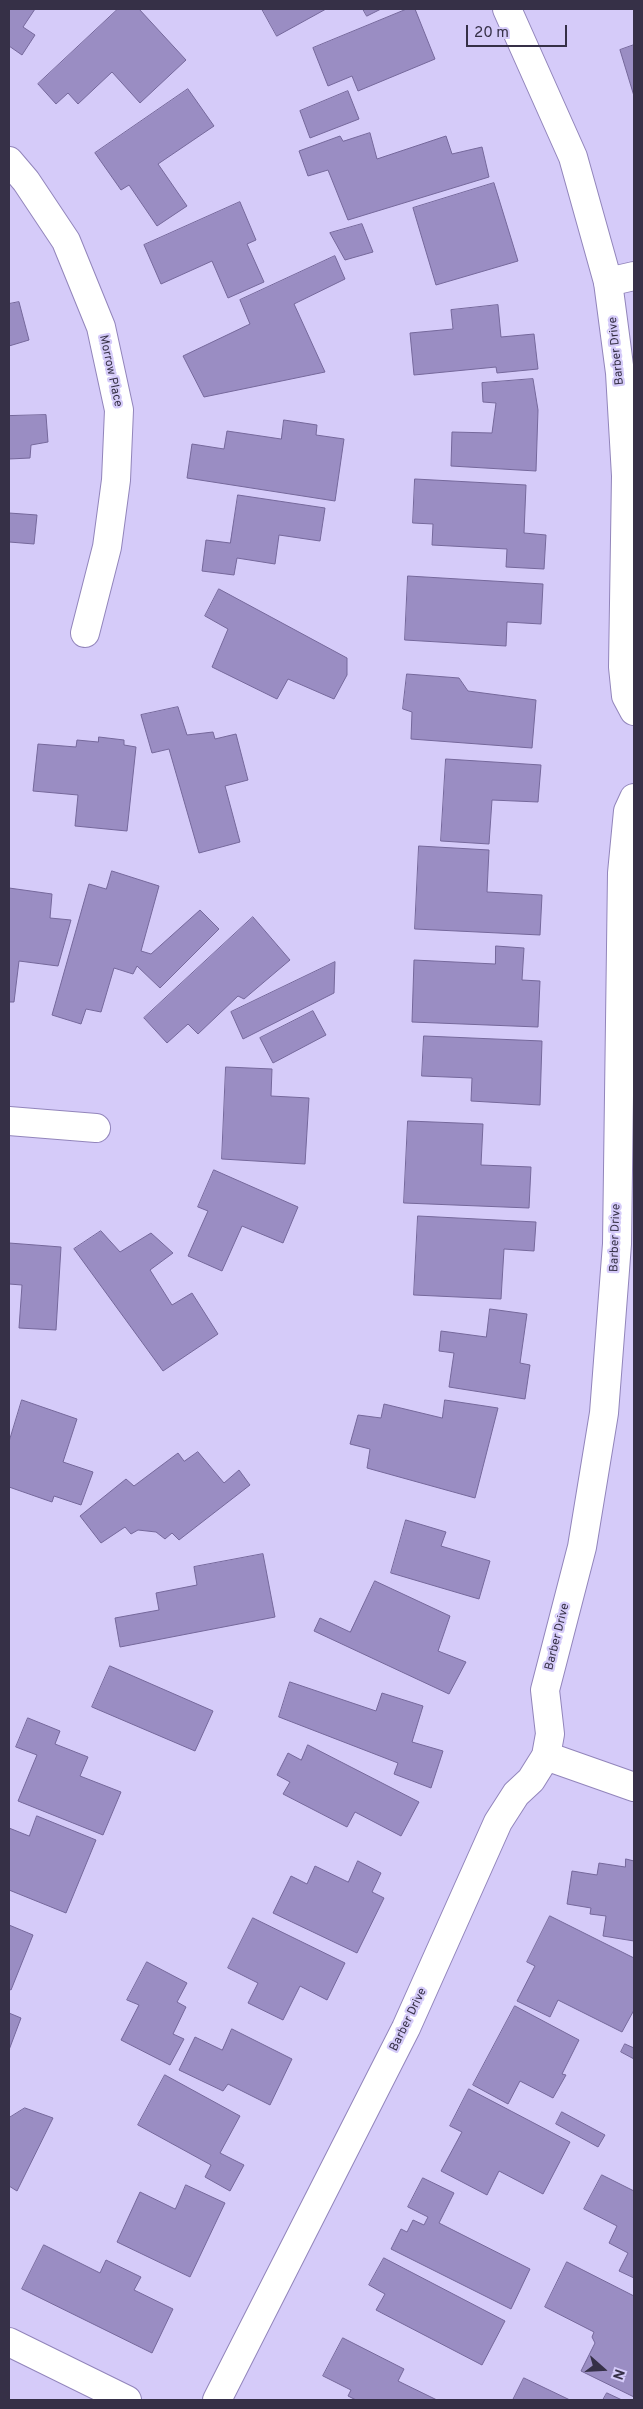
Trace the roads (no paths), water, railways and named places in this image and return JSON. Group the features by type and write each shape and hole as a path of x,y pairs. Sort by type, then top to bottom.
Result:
{"street":[{"name":"Barber Drive","path":"506,9 573,157 621,279 620,373 626,476 623,667 626,696 634,711"},
{"name":"Morrow Place","path":"9,161 26,181 66,241 101,327 119,410 116,480 107,547 85,633"},
{"name":"Barber Drive","path":"217,2400 406,2028 498,1822 516,1794 531,1780 546,1756 550,1734 545,1690 582,1547 604,1413 617,1244 622,873 628,811 634,798"},
{"path":"9,1121 96,1128"},
{"path":"546,1756 634,1786"},
{"path":"9,2342 127,2400"}]}
